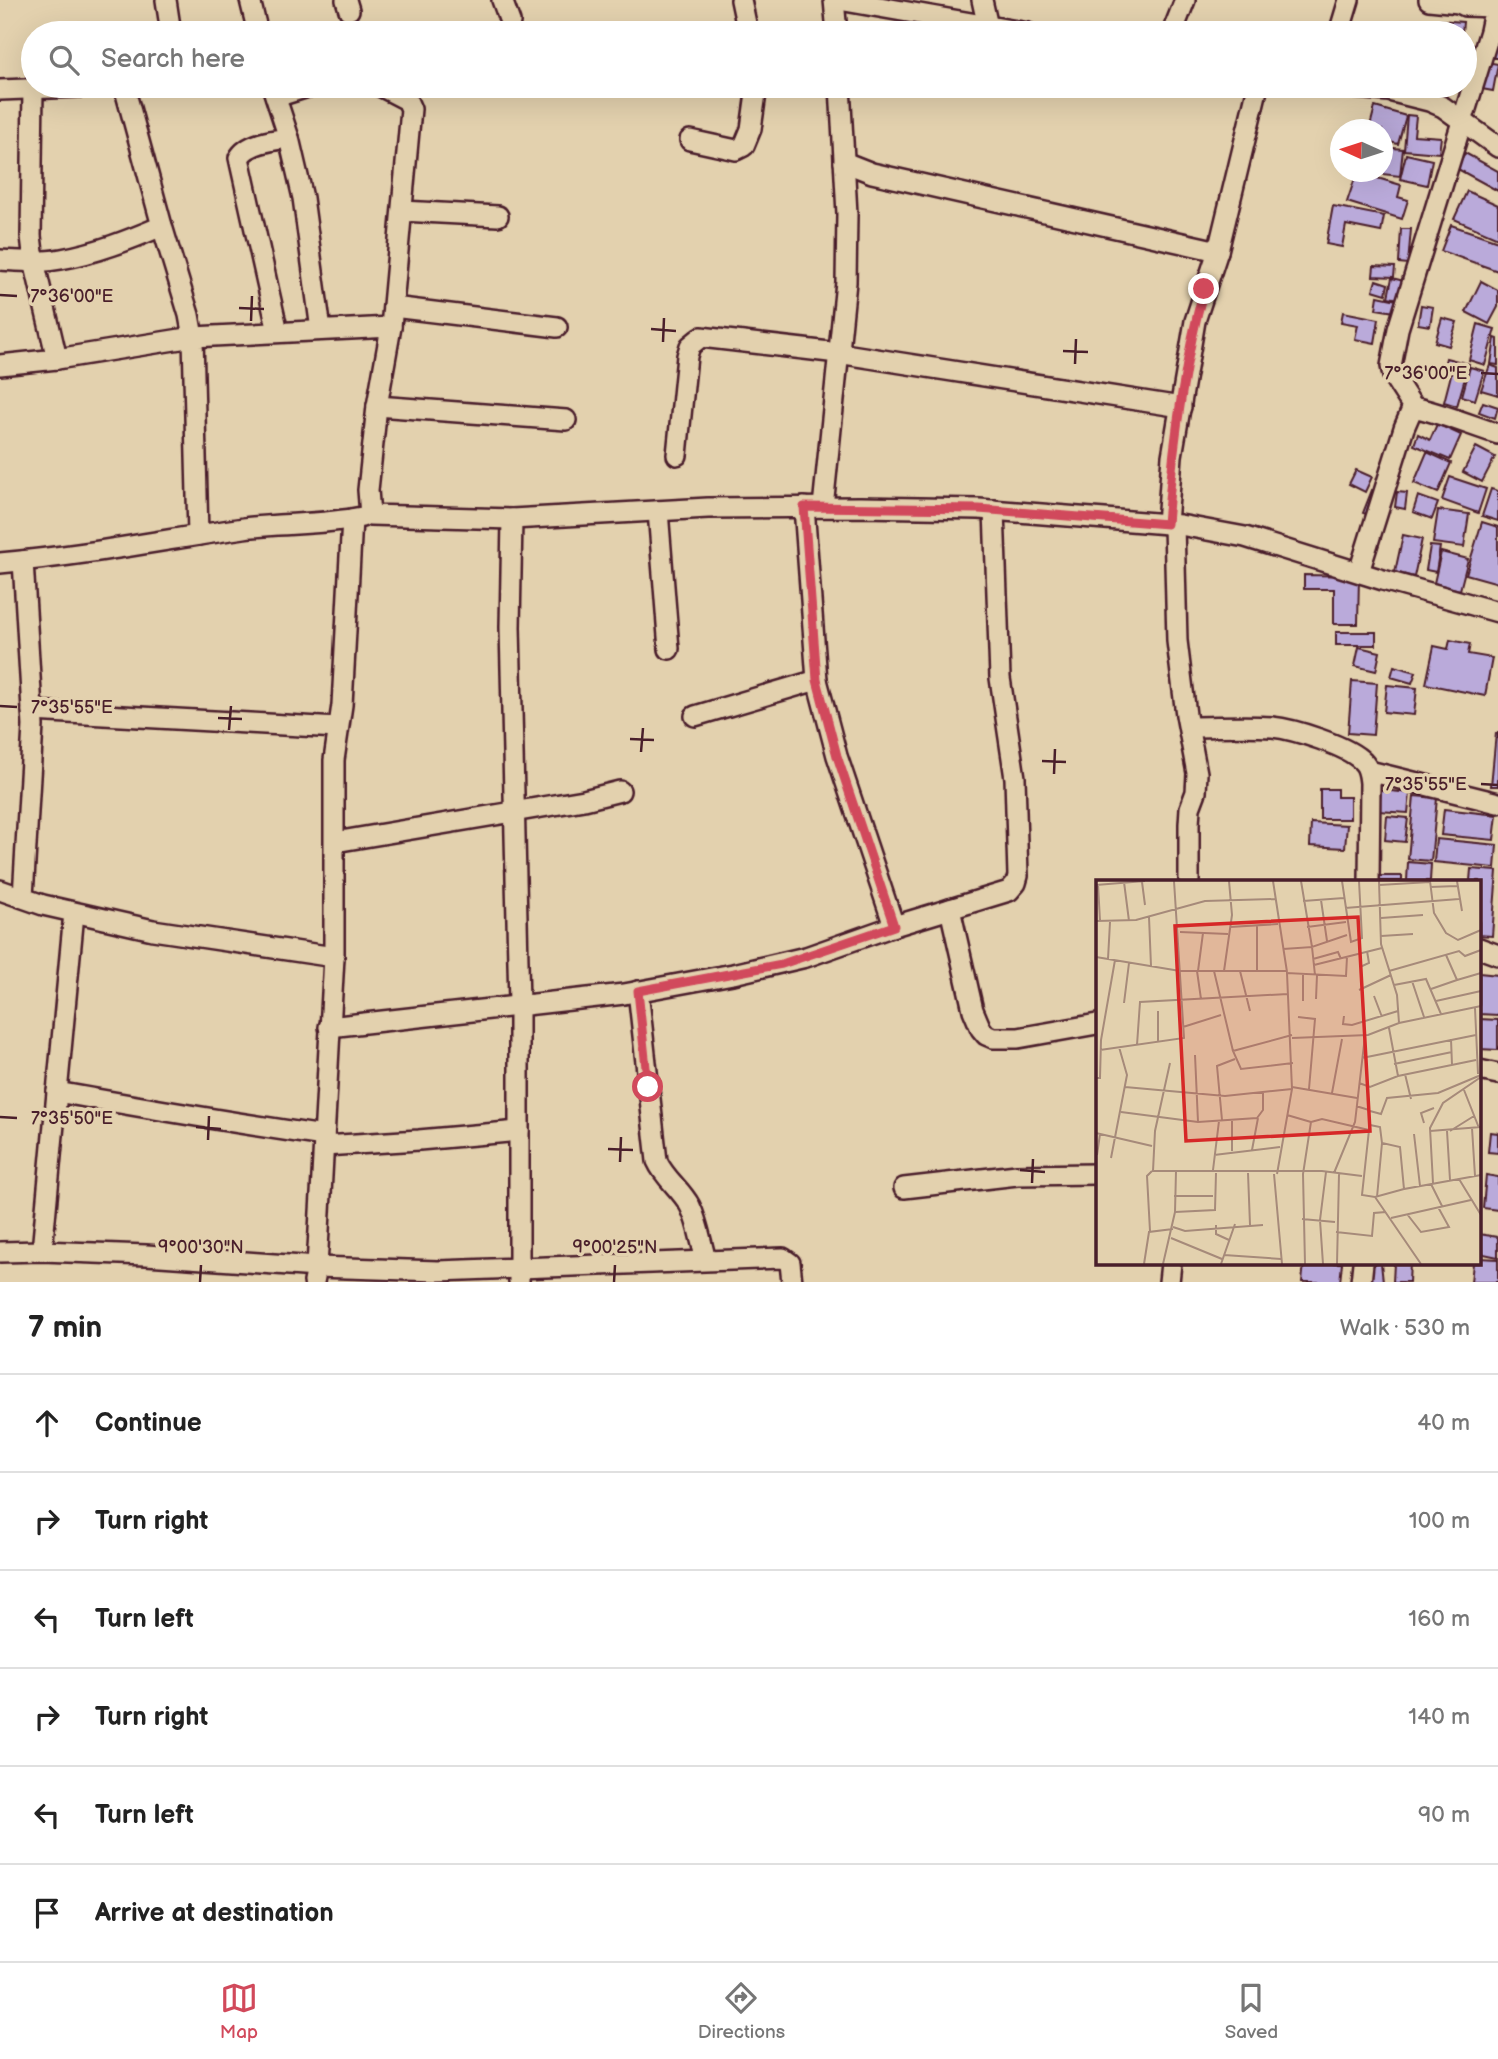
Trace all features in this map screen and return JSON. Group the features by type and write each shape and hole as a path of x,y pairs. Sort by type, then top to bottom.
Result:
{"street":[{"path":"166,0 169,21"},
{"path":"250,0 255,21"},
{"path":"502,0 510,21"},
{"path":"741,0 745,21"},
{"path":"837,21 837,0 954,21"},
{"path":"982,0 987,21"},
{"path":"1177,21 1185,0"},
{"path":"1343,21 1349,0"},
{"path":"1429,0 1458,1 1465,6 1496,8 1477,73"},
{"path":"0,90 21,89"},
{"path":"33,98 33,261 57,359"},
{"path":"127,98 193,337 198,535"},
{"path":"276,98 303,198 321,330"},
{"path":"316,1274 334,957 334,760 361,517 368,490 377,406 391,327 411,109 403,98"},
{"path":"690,139 736,150 744,146 751,129 755,98"},
{"path":"841,98 847,214 846,282 814,507 817,680 837,756 894,926"},
{"path":"1189,880 1188,824 1196,792 1197,773 1177,641 1171,525 1172,456 1195,321 1218,251 1255,98"},
{"path":"1417,98 1443,107 1498,146"},
{"path":"1469,98 1398,329 1391,366 1393,376 1413,407 1436,411 1452,420 1498,434"},
{"path":"278,332 239,158 243,152 262,144 289,138"},
{"path":"845,162 872,173 1218,251"},
{"path":"402,211 498,216"},
{"path":"0,260 61,260 124,243 162,226"},
{"path":"393,307 557,327"},
{"path":"0,365 57,359 193,337 391,327"},
{"path":"677,455 687,356 690,346 701,337 838,353 1181,407"},
{"path":"377,406 565,420"},
{"path":"1359,572 1413,407"},
{"path":"0,563 61,558 248,527 333,522 361,517 512,519 709,508 994,510 1171,525 1245,537 1498,611"},
{"path":"329,1027 638,991 782,964 1009,891 1018,876 1015,778 1000,678 994,510"},
{"path":"658,511 669,649"},
{"path":"512,519 510,627 519,1004 519,1275"},
{"path":"23,561 32,711 23,897"},
{"path":"695,716 817,680"},
{"path":"32,711 338,728"},
{"path":"1189,727 1275,727 1313,737 1350,752 1363,762 1369,771 1369,880"},
{"path":"1369,771 1498,803"},
{"path":"335,842 584,800 621,791"},
{"path":"0,890 43,905 153,930 334,957"},
{"path":"950,909 973,1010 981,1030 986,1035 993,1038 1018,1038 1096,1024"},
{"path":"42,1251 74,913"},
{"path":"1480,948 1498,955"},
{"path":"638,991 657,1161 661,1171 681,1192 691,1209 706,1260"},
{"path":"1480,1070 1498,1074"},
{"path":"57,1092 324,1141 419,1140 519,1131"},
{"path":"904,1188 1017,1175 1096,1174"},
{"path":"0,1252 146,1255 316,1274 438,1271 519,1275 706,1260 783,1258 790,1263 792,1282"}],"building":[{"path":"1494,23 1498,24 1498,58 1492,58"},
{"path":"1481,61 1498,64 1493,91 1477,88"},
{"path":"1375,107 1406,116 1398,144 1393,143 1393,119 1372,119"},
{"path":"1407,115 1416,116 1414,135 1441,137 1439,153 1404,150"},
{"path":"1393,148 1403,149 1400,176 1393,175"},
{"path":"1465,153 1498,171 1498,191 1456,168"},
{"path":"1406,154 1432,160 1427,185 1400,179"},
{"path":"1354,182 1391,182 1401,185 1398,197 1408,200 1402,219 1347,202"},
{"path":"1467,191 1498,205 1498,238 1454,219"},
{"path":"1333,206 1384,216 1381,232 1346,225 1342,247 1326,244"},
{"path":"1451,225 1498,241 1498,271 1441,251"},
{"path":"1401,229 1411,229 1408,264 1399,263"},
{"path":"1374,266 1395,267 1394,277 1373,276"},
{"path":"1392,278 1404,281 1400,299 1388,297"},
{"path":"1376,280 1388,284 1386,294 1373,290"},
{"path":"1481,281 1498,290 1498,307 1489,324 1466,312"},
{"path":"1378,296 1397,300 1395,312 1376,309"},
{"path":"1421,305 1433,307 1430,326 1418,324"},
{"path":"1343,312 1379,319 1375,343 1355,339 1358,325 1341,322"},
{"path":"1442,318 1457,322 1449,346 1435,342"},
{"path":"1478,324 1495,329 1485,365 1469,360"},
{"path":"1495,338 1498,339 1498,365 1491,364"},
{"path":"1446,358 1469,364 1457,406 1444,402 1452,371 1443,369"},
{"path":"1490,365 1498,368 1498,395 1481,390"},
{"path":"1470,367 1484,371 1475,400 1462,396"},
{"path":"1483,402 1498,407 1495,418 1479,412"},
{"path":"1437,424 1461,435 1450,460 1414,445 1418,434 1430,440"},
{"path":"1476,447 1495,457 1482,482 1463,472"},
{"path":"1427,452 1451,463 1438,493 1414,483"},
{"path":"1356,470 1372,477 1365,492 1349,484"},
{"path":"1450,477 1486,489 1478,513 1442,500"},
{"path":"1491,489 1498,491 1498,521 1482,516"},
{"path":"1372,490 1380,493 1372,516 1363,513"},
{"path":"1397,492 1407,493 1405,509 1395,507"},
{"path":"1418,496 1438,503 1432,519 1413,512"},
{"path":"1438,510 1469,514 1464,547 1433,543"},
{"path":"1482,522 1498,527 1498,583 1466,574"},
{"path":"1403,535 1422,539 1414,577 1395,572"},
{"path":"1430,546 1440,547 1436,572 1426,570"},
{"path":"1441,552 1468,559 1460,590 1434,583"},
{"path":"1304,575 1359,576 1358,624 1334,624 1334,589 1304,589"},
{"path":"1336,632 1376,632 1376,645 1336,645"},
{"path":"1450,640 1470,644 1468,654 1492,658 1485,696 1426,684 1434,646 1448,649"},
{"path":"1359,647 1380,652 1376,671 1355,666"},
{"path":"1394,666 1416,672 1412,683 1391,677"},
{"path":"1352,681 1377,683 1373,735 1348,733"},
{"path":"1387,685 1417,688 1414,715 1384,712"},
{"path":"1496,733 1498,786 1491,786"},
{"path":"1320,789 1337,789 1337,797 1350,797 1350,819 1320,819"},
{"path":"1381,790 1410,793 1408,813 1379,811"},
{"path":"1414,796 1437,798 1431,861 1408,859"},
{"path":"1444,809 1497,815 1494,840 1441,835"},
{"path":"1387,816 1408,818 1405,842 1385,840"},
{"path":"1311,823 1347,825 1345,848 1310,846"},
{"path":"1436,839 1497,845 1495,868 1434,862"},
{"path":"1408,862 1431,864 1430,880 1407,880"},
{"path":"1471,869 1497,871 1492,936 1480,935 1480,880 1470,880"},
{"path":"1377,876 1402,876 1402,880 1377,880"},
{"path":"1480,973 1498,975 1498,1015 1480,1014"},
{"path":"1480,1019 1498,1020 1498,1050 1480,1049"},
{"path":"1490,1132 1498,1133 1498,1153 1488,1152"},
{"path":"1486,1175 1498,1177 1498,1210 1483,1208"},
{"path":"1480,1234 1498,1237 1498,1257 1480,1253"},
{"path":"1480,1258 1498,1259 1498,1282 1471,1282 1473,1265 1480,1265"},
{"path":"1304,1265 1342,1265 1340,1282 1302,1282"},
{"path":"1365,1265 1381,1265 1383,1282 1367,1282"},
{"path":"1394,1265 1410,1265 1409,1282 1393,1282"}],"route":[{"path":"648,1087 638,991 782,964 894,926 837,756 817,680 804,507 979,509 1167,524 1172,456 1195,321 1204,289"}]}
